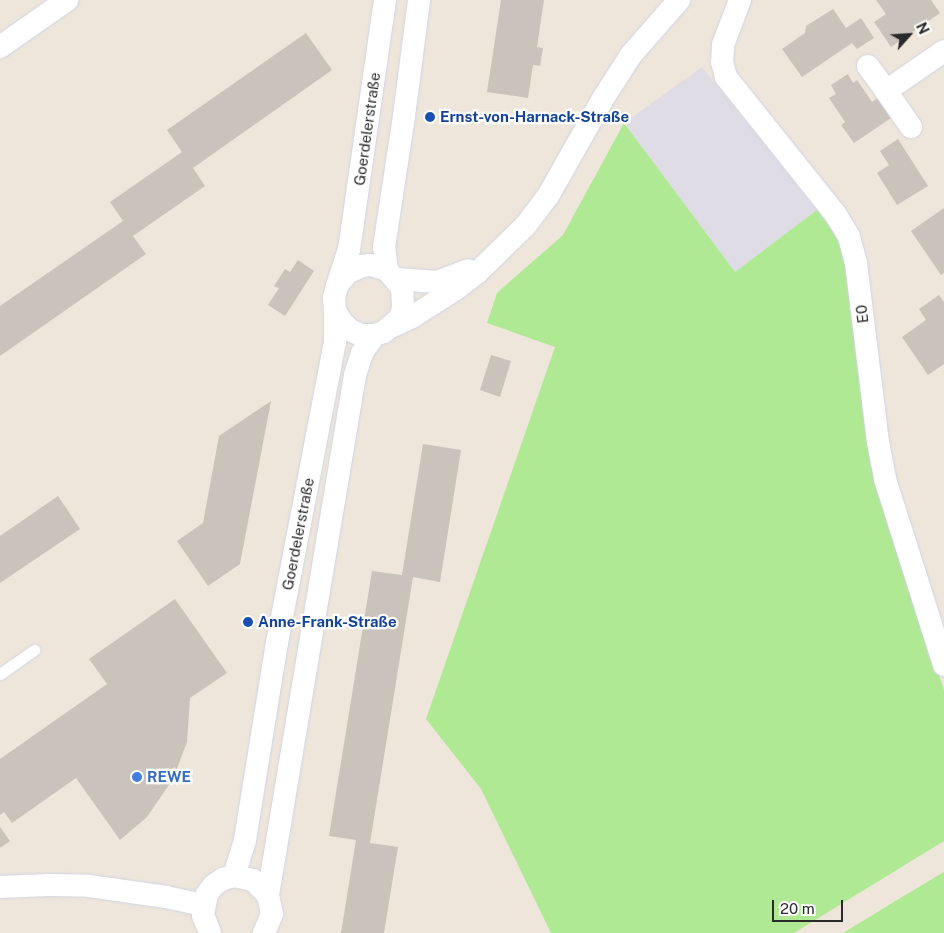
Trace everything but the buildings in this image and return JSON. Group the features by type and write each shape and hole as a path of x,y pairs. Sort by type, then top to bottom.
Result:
{"street":[{"path":"0,47 67,0"},
{"name":"Goerdelerstraße","path":"234,876 245,840 277,643 335,342 334,298 349,250 385,0"},
{"name":"Goerdelerstraße","path":"265,933 272,914 268,894 355,375 362,354 384,330 400,318 404,298 392,274 384,248 419,0"},
{"path":"335,310 341,321 350,330 362,334 384,330 412,317 456,289 499,252 526,226 548,196 604,97 631,55 679,0"},
{"name":"E0","path":"740,0 723,45 722,62 726,77 836,216 849,237 856,263 878,442 885,479 944,665"},
{"path":"886,91 944,51"},
{"path":"868,66 911,127"},
{"path":"337,286 347,273 362,266 371,265 392,274 437,282 474,267 499,252"},
{"path":"210,933 205,924 203,905 207,894 214,885 223,879 234,876 253,880 268,894"},
{"path":"0,887 50,884 89,886 166,897 203,905"}],"lane":[{"path":"0,674 34,650"}],"shaded area":[{"path":"702,67 817,210 735,272 624,123"}],"green space":[{"path":"624,123 735,272 817,210 842,243 872,466 944,690 944,841 794,933 551,933 481,789 426,719 555,347 487,323 497,293 563,235"},
{"path":"944,872 944,933 843,933 902,897"}],"place":[{"name":"Ernst-von-Harnack-Straße","path":"430,117"},
{"name":"Anne-Frank-Straße","path":"248,622"},
{"name":"REWE","path":"137,777"}]}
